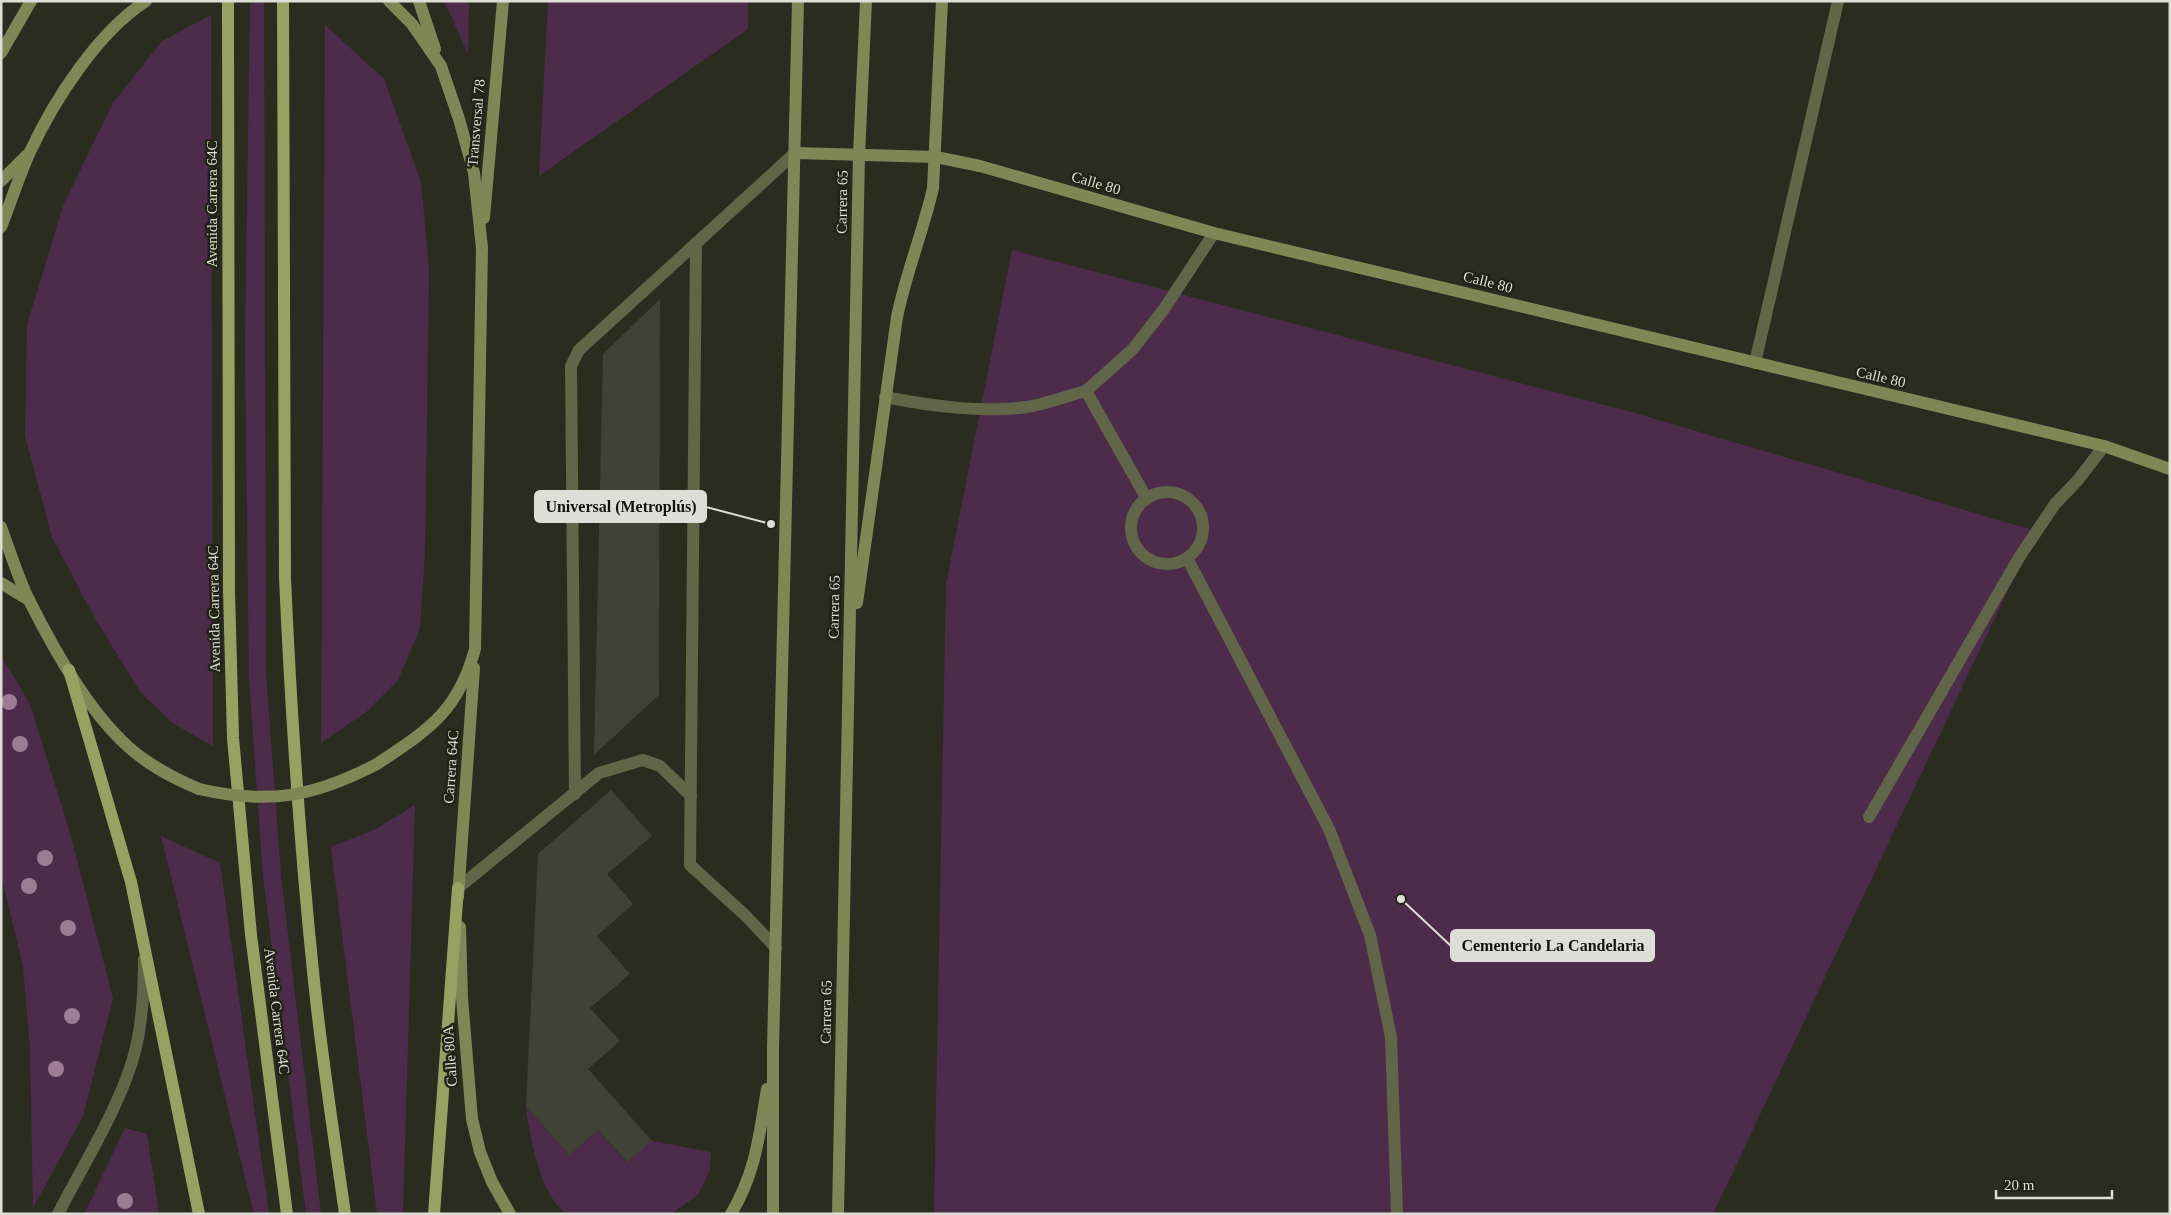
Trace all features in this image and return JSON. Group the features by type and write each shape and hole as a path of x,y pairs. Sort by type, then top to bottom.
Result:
{"main road":[{"path":"1,53 31,1"},
{"path":"1,227 30,151 63,94 94,49 136,5 146,1"},
{"name":"Avenida Carrera 64C","path":"228,1 229,581 233,738 251,935 287,1214"},
{"path":"283,1 285,568 288,660 294,764 314,983 344,1214"},
{"path":"389,1 412,24 441,66"},
{"path":"1,527 29,600 69,670 95,710 122,742 162,772 199,789 231,796 278,797 314,792 349,779 377,764 426,731 444,713 459,693 469,673 476,649 482,248 474,173 459,119 418,1"},
{"name":"Transversal 78","path":"482,248 503,1"},
{"path":"773,1214 776,948 798,1"},
{"name":"Carrera 65","path":"838,1214 859,155 866,1"},
{"path":"849,664 896,317 902,291 926,218 933,188 936,157 942,1"},
{"path":"1,181 30,151"},
{"name":"Calle 80","path":"795,153 936,157 980,166 1214,233 2104,446 2169,468"},
{"path":"1,583 29,600"},
{"name":"Carrera 64C","path":"458,888 476,649"},
{"path":"69,670 131,882 199,1214"},
{"path":"434,1214 458,888"},
{"name":"Calle 80A","path":"458,888 462,998 472,1119 480,1152 492,1182 510,1214"},
{"path":"731,1214 742,1195 755,1161 774,1050"}],"lane":[{"path":"1755,364 1838,1"},
{"path":"575,794 571,366 579,350 795,153"},
{"path":"885,397 930,406 996,409 1028,407 1086,391 1133,349 1164,309 1214,233"},
{"path":"696,243 690,865 746,916 776,948"},
{"path":"1086,391 1147,498"},
{"path":"1869,817 2020,556 2055,504 2078,480 2104,446"},
{"path":"1160,493 1174,493 1187,498 1197,508 1202,522 1202,536 1197,548 1187,558 1174,563 1160,564 1146,558 1136,548 1131,536 1132,521 1137,508 1147,498 1160,493"},
{"path":"1187,558 1329,829 1370,935 1391,1037 1397,1214"},
{"path":"458,888 599,773 643,760 660,766 691,796"},
{"path":"58,1214 118,1096 136,1048 144,986 144,947"}],"shaded area":[{"path":"250,1 264,1 266,674 281,875 321,1214 306,1214 263,876 249,679 245,348"},
{"path":"444,1 469,1 468,54"},
{"path":"548,1 748,1 748,29 539,176"},
{"path":"211,15 213,746 174,724 141,693 96,620 52,537 25,436 27,325 63,206 113,103 162,41"},
{"path":"325,25 384,79 421,182 429,270 425,552 420,628 398,680 366,712 321,743"},
{"path":"1012,250 1635,413 2036,531 1713,1214 934,1214 946,584"},
{"path":"1,656 30,704 70,833 113,998 83,1116 33,1208 30,1048 23,966 1,875"},
{"path":"415,805 403,1214 377,1214 331,847 376,829"},
{"path":"161,836 220,863 269,1214 254,1214"},
{"path":"526,1106 569,1155 598,1130 626,1162 652,1141 711,1152 710,1169 699,1194 671,1214 567,1214 558,1206 543,1180 533,1149"},
{"path":"125,1128 147,1134 159,1214 84,1214"}],"building":[{"path":"660,299 659,695 594,755 603,354"},
{"path":"611,790 652,836 607,874 633,904 597,936 630,974 590,1008 620,1041 588,1069 652,1141 627,1162 598,1130 569,1155 526,1106 538,854"}],"place":[{"name":"Universal (Metroplús)","path":"771,524"},
{"name":"Cementerio La Candelaria","path":"1401,899"}]}
